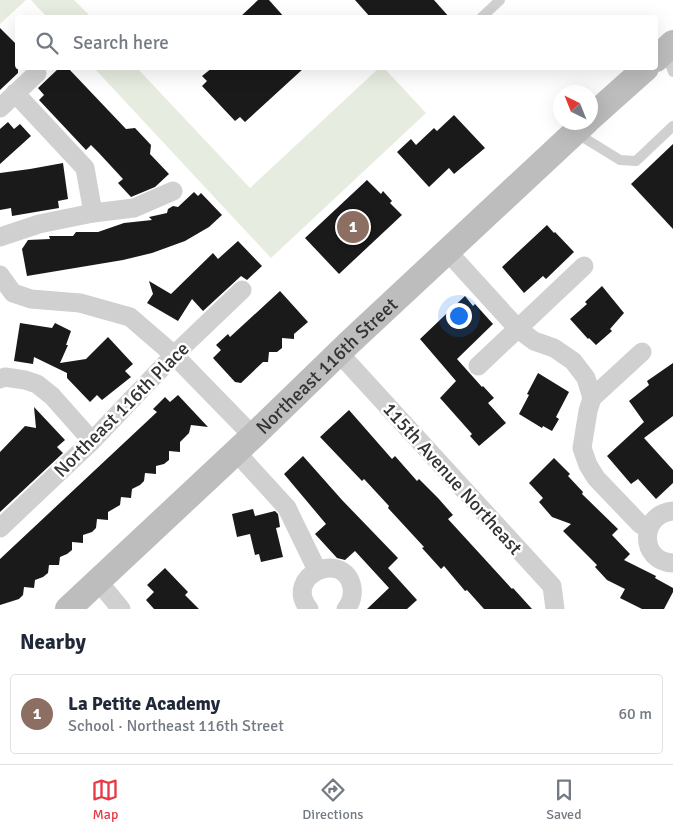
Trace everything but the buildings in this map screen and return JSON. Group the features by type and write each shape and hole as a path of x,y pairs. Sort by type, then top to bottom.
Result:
{"street":[{"name":"Northeast 116th Street","path":"598,111 644,70"},
{"path":"0,108 37,73"},
{"path":"15,93 85,168 93,213"},
{"name":"Northeast 116th Street","path":"68,609 578,130"},
{"path":"0,237 39,224 93,213 134,208 173,191"},
{"path":"448,252 518,329 534,341 554,348 573,361 586,378 592,398"},
{"path":"478,366 584,266"},
{"path":"0,274 13,292 31,300 80,303 130,317 174,355 245,444 287,508 317,570"},
{"name":"Northeast 116th Place","path":"0,528 92,441 174,355 242,290"},
{"path":"642,352 592,398 582,448 588,465 596,478 640,524 648,529"},
{"name":"115th Avenue Northeast","path":"339,353 552,586 555,609"},
{"path":"0,379 5,377 37,384 52,396 92,441"},
{"path":"673,511 657,516 648,529 647,536 651,550 662,561 673,563"},
{"path":"309,609 303,598 303,589 310,575 317,570 333,568 341,571 351,584 351,600 346,609"},
{"path":"98,581 121,609"}],"lane":[{"path":"484,15 500,0"},
{"path":"590,130 620,160 636,161 673,126"}],"shaded area":[{"path":"0,0 26,0 0,24"},
{"path":"31,0 74,0 89,15 45,15"},
{"path":"96,70 139,70 250,188 377,70 386,70 426,113 271,258"}],"place":[{"name":"La Petite Academy","path":"353,227"}]}
